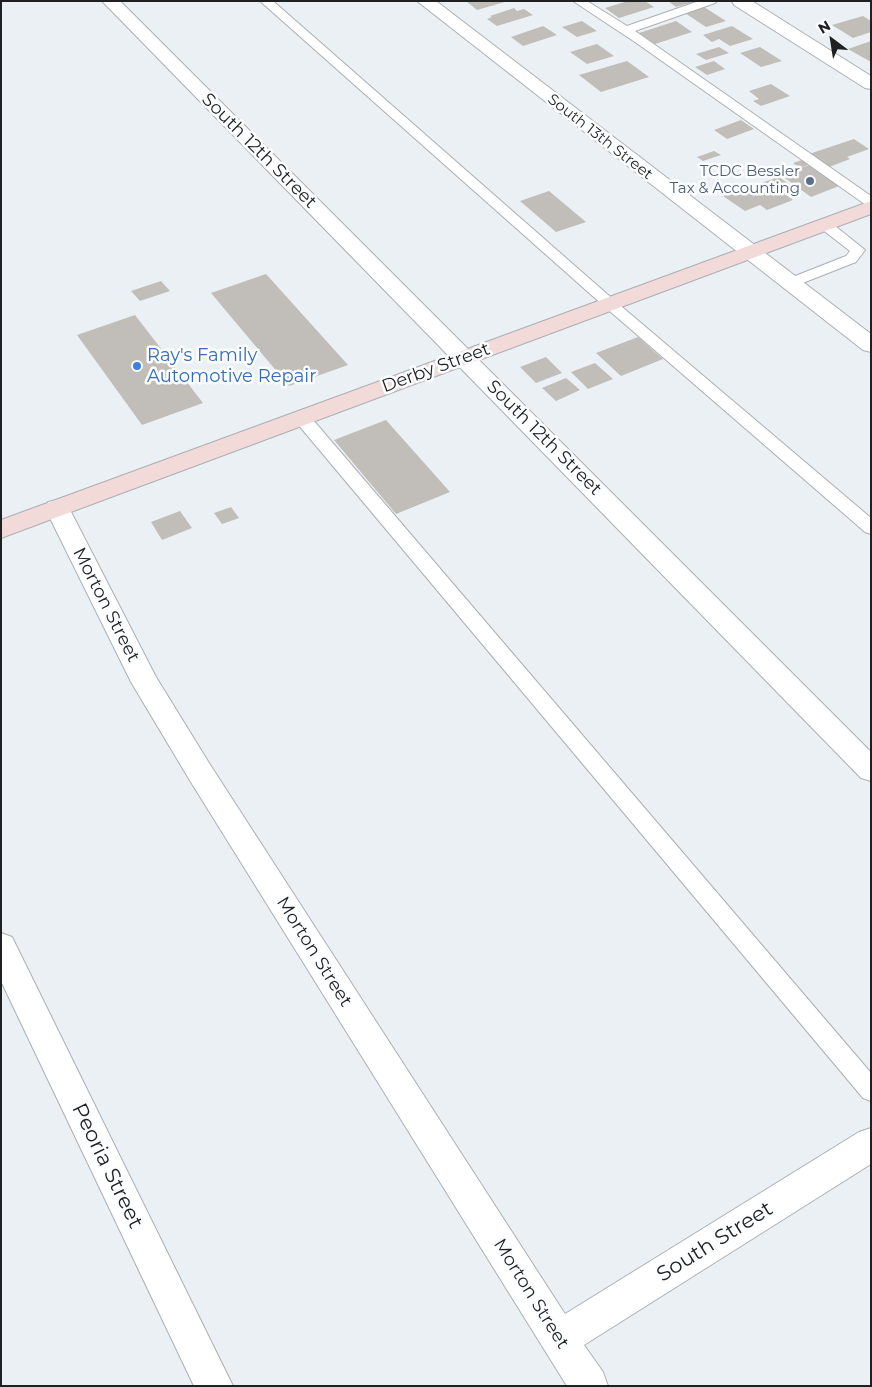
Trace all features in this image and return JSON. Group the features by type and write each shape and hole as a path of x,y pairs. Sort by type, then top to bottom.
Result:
{"main road":[{"name":"Derby Street","path":"1,529 871,207"}],"street":[{"name":"South 12th Street","path":"110,1 871,770"},
{"name":"South 13th Street","path":"425,1 871,345"},
{"path":"740,1 871,84"},
{"name":"Morton Street","path":"57,508 145,682 204,779 589,1386"},
{"name":"Peoria Street","path":"1,947 214,1386"},
{"name":"South Street","path":"559,1339 871,1144"}],"lane":[{"path":"266,1 610,304 871,528"},
{"path":"579,1 626,31 871,202"},
{"path":"626,31 711,1"},
{"path":"790,283 851,259 858,250 824,224"},
{"path":"302,418 871,1090"}],"building":[{"path":"466,1 505,1 505,2 477,10"},
{"path":"628,1 645,1 654,7 619,18 605,8"},
{"path":"668,1 694,1 694,2 676,7"},
{"path":"704,7 726,21 706,27 685,13"},
{"path":"514,8 517,11 524,9 533,15 497,26 487,19 492,17 490,16"},
{"path":"863,16 871,21 871,32 853,38 832,25"},
{"path":"582,21 597,31 577,37 562,27"},
{"path":"676,21 692,32 655,44 639,33"},
{"path":"543,26 557,35 523,46 511,37"},
{"path":"732,26 753,39 730,46 719,39 712,42 703,35"},
{"path":"871,41 871,62 848,49"},
{"path":"597,44 614,56 587,64 570,52"},
{"path":"719,47 729,53 706,60 696,54"},
{"path":"760,47 782,61 761,67 740,53"},
{"path":"627,61 649,77 601,92 579,75"},
{"path":"714,61 725,69 707,75 695,67"},
{"path":"771,84 790,96 761,106 753,101 759,99 749,91"},
{"path":"741,120 754,129 727,139 714,130"},
{"path":"854,139 869,149 847,157 850,159 829,167 809,154"},
{"path":"714,151 721,155 703,161 697,157"},
{"path":"802,160 808,165 799,168 793,163"},
{"path":"809,165 839,186 811,197 781,175"},
{"path":"779,177 796,189 784,193 793,200 767,210 760,205 745,211 723,196"},
{"path":"549,191 586,222 556,232 520,201"},
{"path":"266,274 348,365 289,386 211,293"},
{"path":"161,281 170,291 140,301 131,291"},
{"path":"135,315 203,403 142,425 77,335"},
{"path":"638,337 663,359 621,376 596,353"},
{"path":"546,357 562,373 536,383 520,367"},
{"path":"595,363 613,379 588,389 571,372"},
{"path":"566,378 580,390 556,401 542,388"},
{"path":"386,420 450,492 396,514 334,440"},
{"path":"231,507 239,518 222,524 214,513"},
{"path":"180,511 192,528 162,540 151,522"}],"place":[{"name":"TCDC Bessler Tax & Accounting","path":"810,181"},
{"name":"Ray's Family Automotive Repair","path":"137,366"}]}
